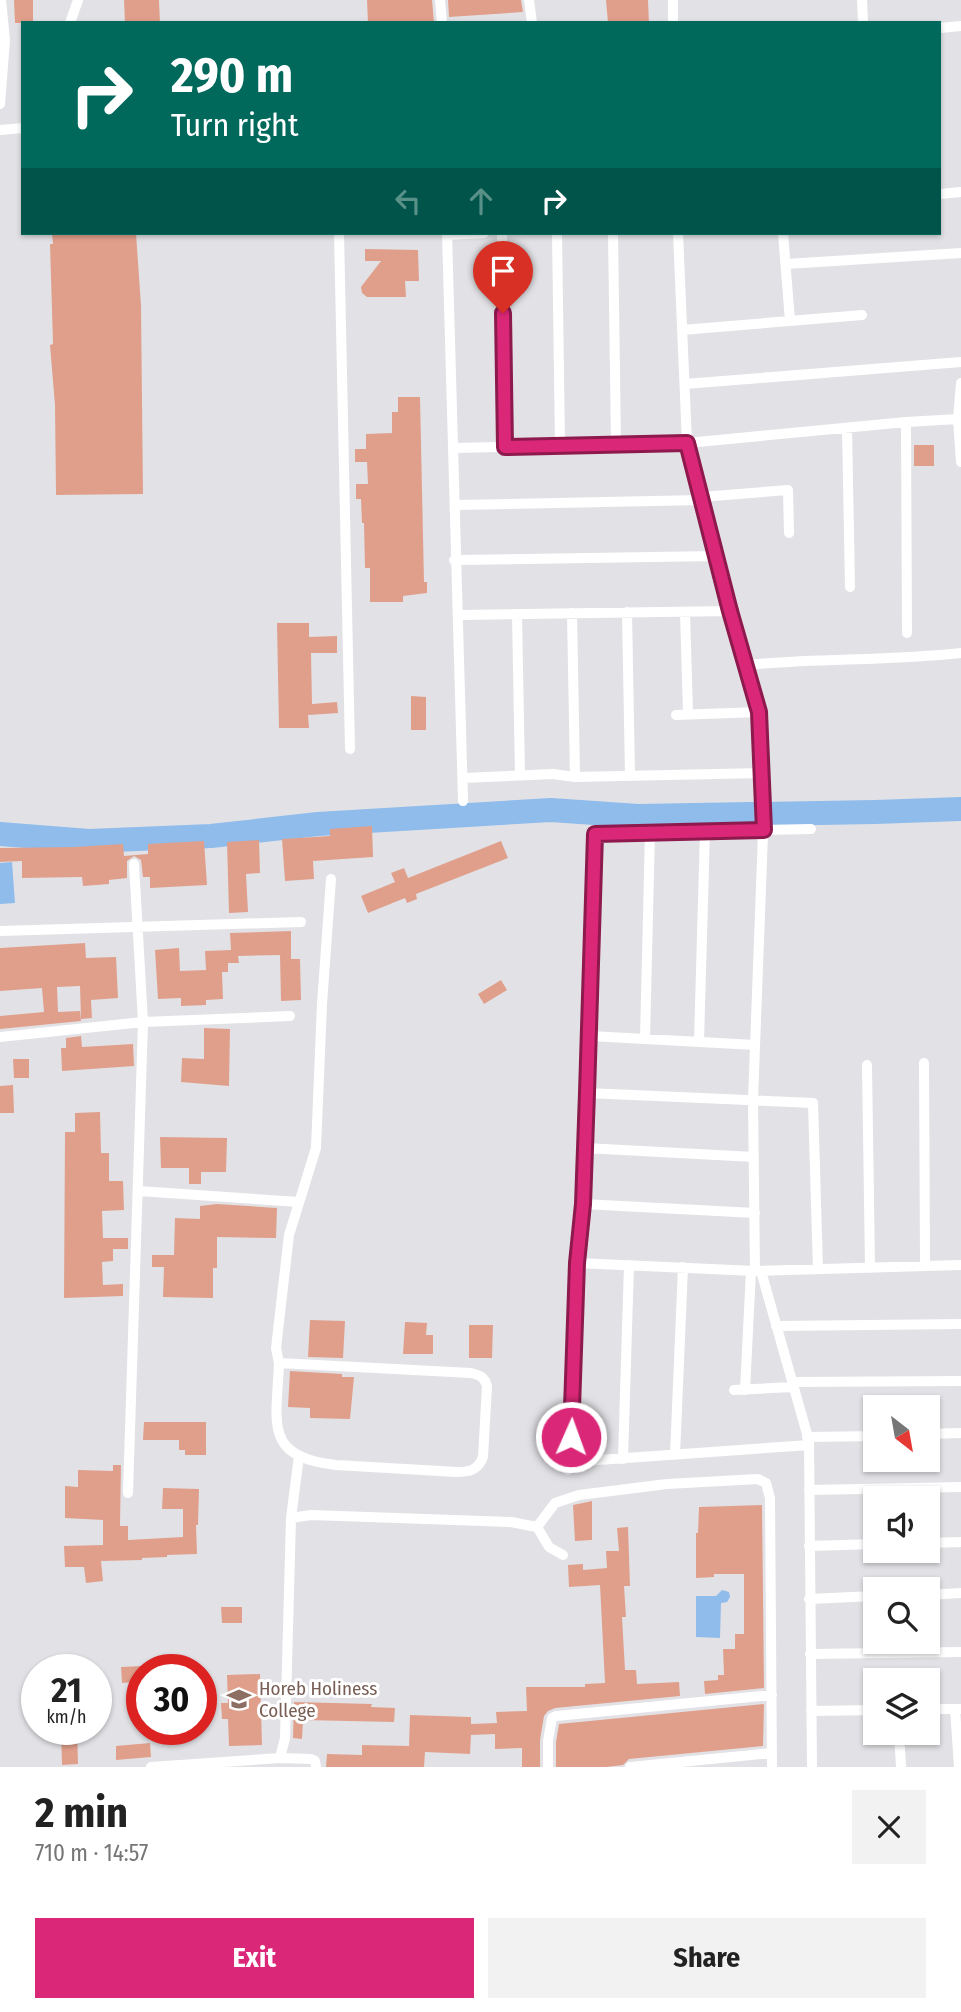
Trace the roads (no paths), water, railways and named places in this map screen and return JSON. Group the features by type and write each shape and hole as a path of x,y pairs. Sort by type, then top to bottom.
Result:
{"street":[{"path":"0,104 5,40 1,0"},
{"path":"71,21 78,0"},
{"path":"440,0 442,21"},
{"path":"529,0 531,21"},
{"path":"673,0 673,21"},
{"path":"862,0 863,21"},
{"path":"941,28 961,26"},
{"path":"0,130 21,128"},
{"path":"941,194 961,192"},
{"path":"339,235 350,750"},
{"path":"447,235 463,801"},
{"path":"502,235 505,447"},
{"path":"557,235 560,446"},
{"path":"613,235 616,444"},
{"path":"678,235 687,443 759,712 764,827 753,1100 756,1271 740,1390 793,1384 961,1381"},
{"path":"783,235 790,321"},
{"path":"786,264 961,253"},
{"path":"682,330 862,315"},
{"path":"685,384 961,362"},
{"path":"961,383 958,419 961,462"},
{"path":"454,448 687,443 958,419"},
{"path":"906,422 907,633"},
{"path":"847,428 850,587"},
{"path":"455,505 701,498 788,490 789,533"},
{"path":"456,560 716,556"},
{"path":"459,615 730,611"},
{"path":"627,612 630,775"},
{"path":"685,612 682,714 759,712"},
{"path":"572,613 575,777"},
{"path":"517,614 520,775"},
{"path":"746,666 819,659 913,658 961,653"},
{"path":"463,778 553,774 575,777 762,773"},
{"path":"811,829 764,827 595,834 590,1036 569,1466 863,1437"},
{"path":"699,1041 705,831"},
{"path":"645,1039 650,832"},
{"path":"128,1493 143,1022 134,864"},
{"path":"279,1363 471,1373 484,1378 487,1385 480,1465 469,1472 317,1463 299,1456 285,1446 279,1437 276,1422 279,1363 276,1348 288,1247 316,1148 331,878"},
{"path":"0,931 301,922"},
{"path":"0,1037 143,1022 290,1016"},
{"path":"590,1036 755,1045"},
{"path":"924,1063 925,1266"},
{"path":"867,1065 870,1268"},
{"path":"587,1093 813,1103 818,1269"},
{"path":"585,1148 754,1157"},
{"path":"139,1191 299,1202"},
{"path":"583,1204 755,1213"},
{"path":"577,1263 756,1271 961,1265"},
{"path":"623,1459 629,1265"},
{"path":"676,1455 683,1267"},
{"path":"756,1271 776,1326 808,1441 812,1767"},
{"path":"776,1326 961,1325"},
{"path":"940,1434 961,1433"},
{"path":"280,1758 285,1738 291,1518 299,1456"},
{"path":"537,1527 555,1503 579,1495 667,1483 758,1479 766,1483 770,1498 772,1767"},
{"path":"809,1490 961,1487"},
{"path":"291,1518 311,1515 511,1522 537,1527 549,1547 563,1555"},
{"path":"940,1543 961,1542"},
{"path":"809,1546 863,1544"},
{"path":"940,1594 961,1593"},
{"path":"809,1599 863,1597"},
{"path":"810,1654 961,1652"},
{"path":"548,1767 548,1741 552,1718 556,1716 772,1695"},
{"path":"940,1709 958,1709 959,1767"},
{"path":"811,1711 863,1710"},
{"path":"900,1745 901,1767"},
{"path":"631,1767 772,1754"},
{"path":"151,1767 280,1758 311,1759 315,1761 316,1767"}],"water":[{"path":"12,862 15,903 0,904 0,863"},
{"path":"722,1590 729,1592 730,1597 727,1602 721,1603 720,1638 696,1637 696,1596 716,1596"}],"waterway":[{"path":"0,834 89,841 211,836 318,824 551,810 638,816 961,809"}],"place":[{"name":"Horeb Holiness College","path":"239,1699"}]}
